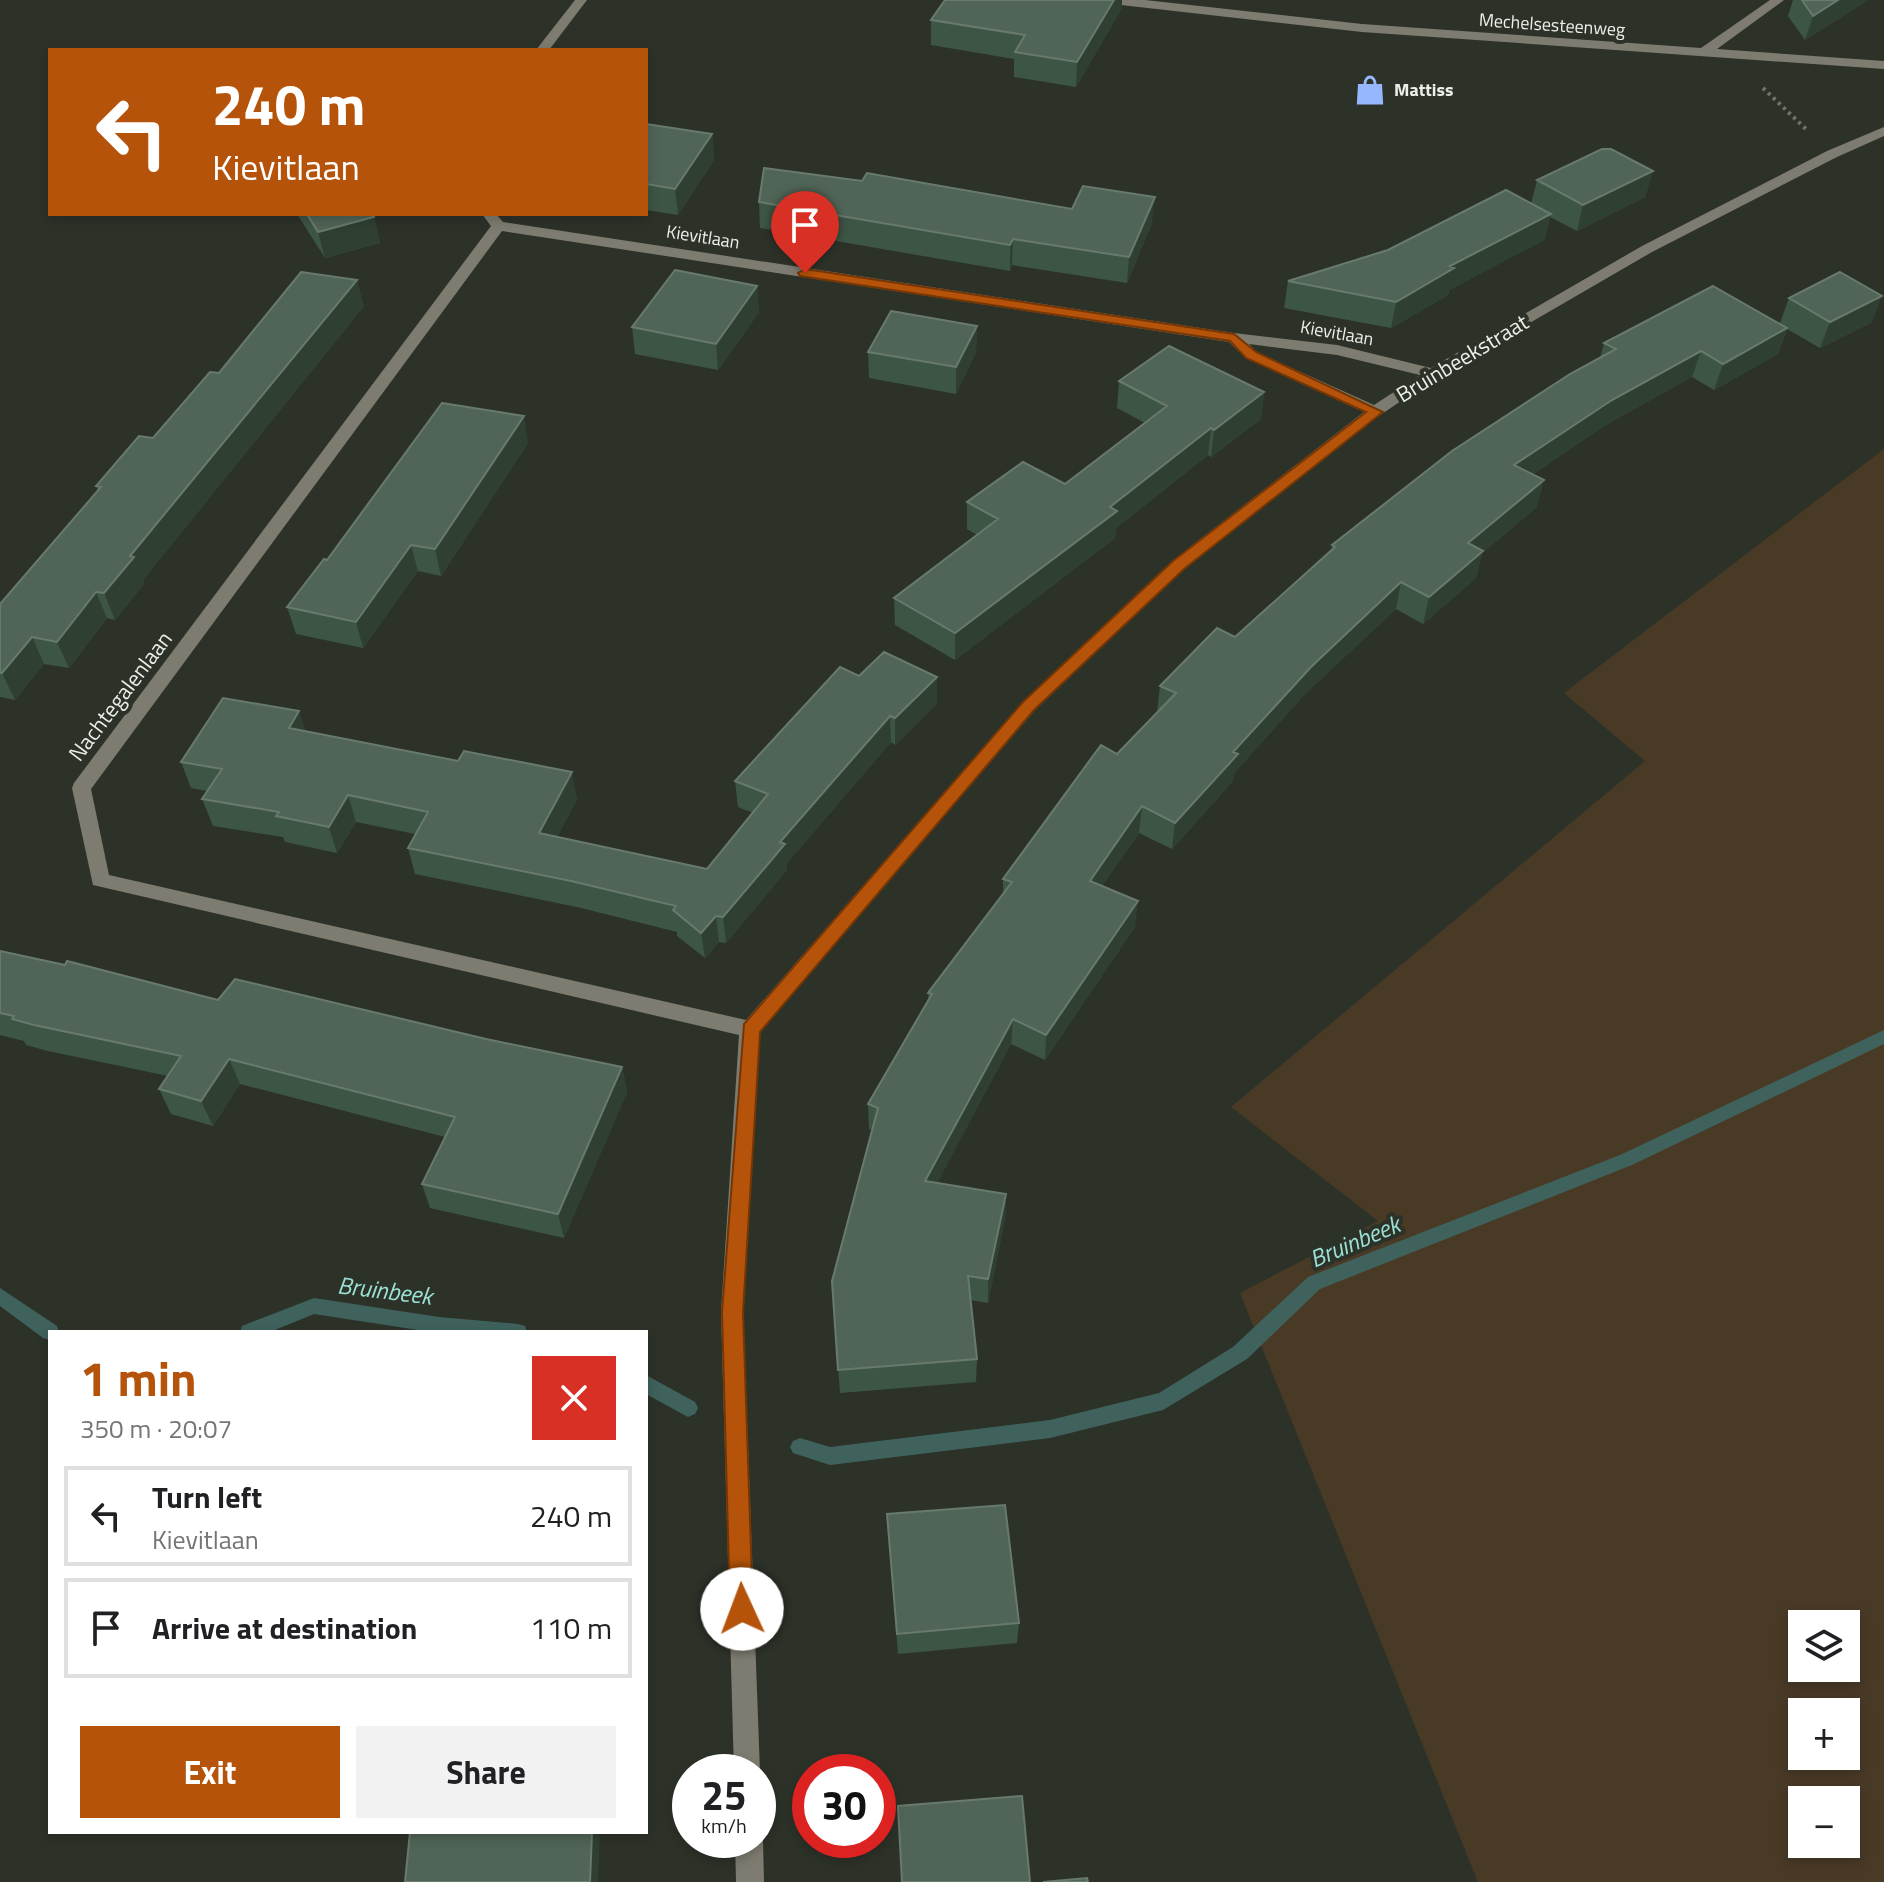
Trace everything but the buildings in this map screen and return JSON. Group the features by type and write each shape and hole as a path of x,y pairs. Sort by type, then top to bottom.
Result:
{"street":[{"path":"544,48 581,0"},
{"name":"Mechelsesteenweg","path":"1112,0 1362,28 1884,65"},
{"path":"1703,53 1778,0"},
{"name":"Bruinbeekstraat","path":"750,1029 1029,706 1178,565 1376,412 1433,373 1647,249 1832,154 1884,131"},
{"name":"Kievitlaan","path":"494,220 1234,338 1337,350 1433,373"},
{"name":"Nachtegalenlaan","path":"494,220 81,788 100,880 750,1029"},
{"name":"Kievitlaan","path":"1234,338 1251,355 1376,412"},
{"path":"746,1754 732,1312 750,1029"},
{"path":"749,1858 750,1882"}],"path":[{"path":"1728,55 1832,154"}],"shaded area":[{"path":"1884,449 1884,1882 1478,1882 1240,1293 1378,1221 1231,1107 1645,761 1564,693"}],"waterway":[{"name":"Bruinbeek","path":"800,1447 830,1456 1050,1429 1163,1401 1240,1353 1314,1283 1626,1160 1884,1037"},
{"name":"Bruinbeek","path":"0,1296 48,1331"},
{"name":"Bruinbeek","path":"254,1330 314,1306 439,1325 495,1330"},
{"name":"Bruinbeek","path":"648,1385 688,1408"}],"place":[{"name":"Mattiss","path":"1370,90"}],"route":[{"path":"742,1609 732,1312 750,1029 1029,706 1178,565 1376,412 1251,355 1234,338 805,273"}]}
